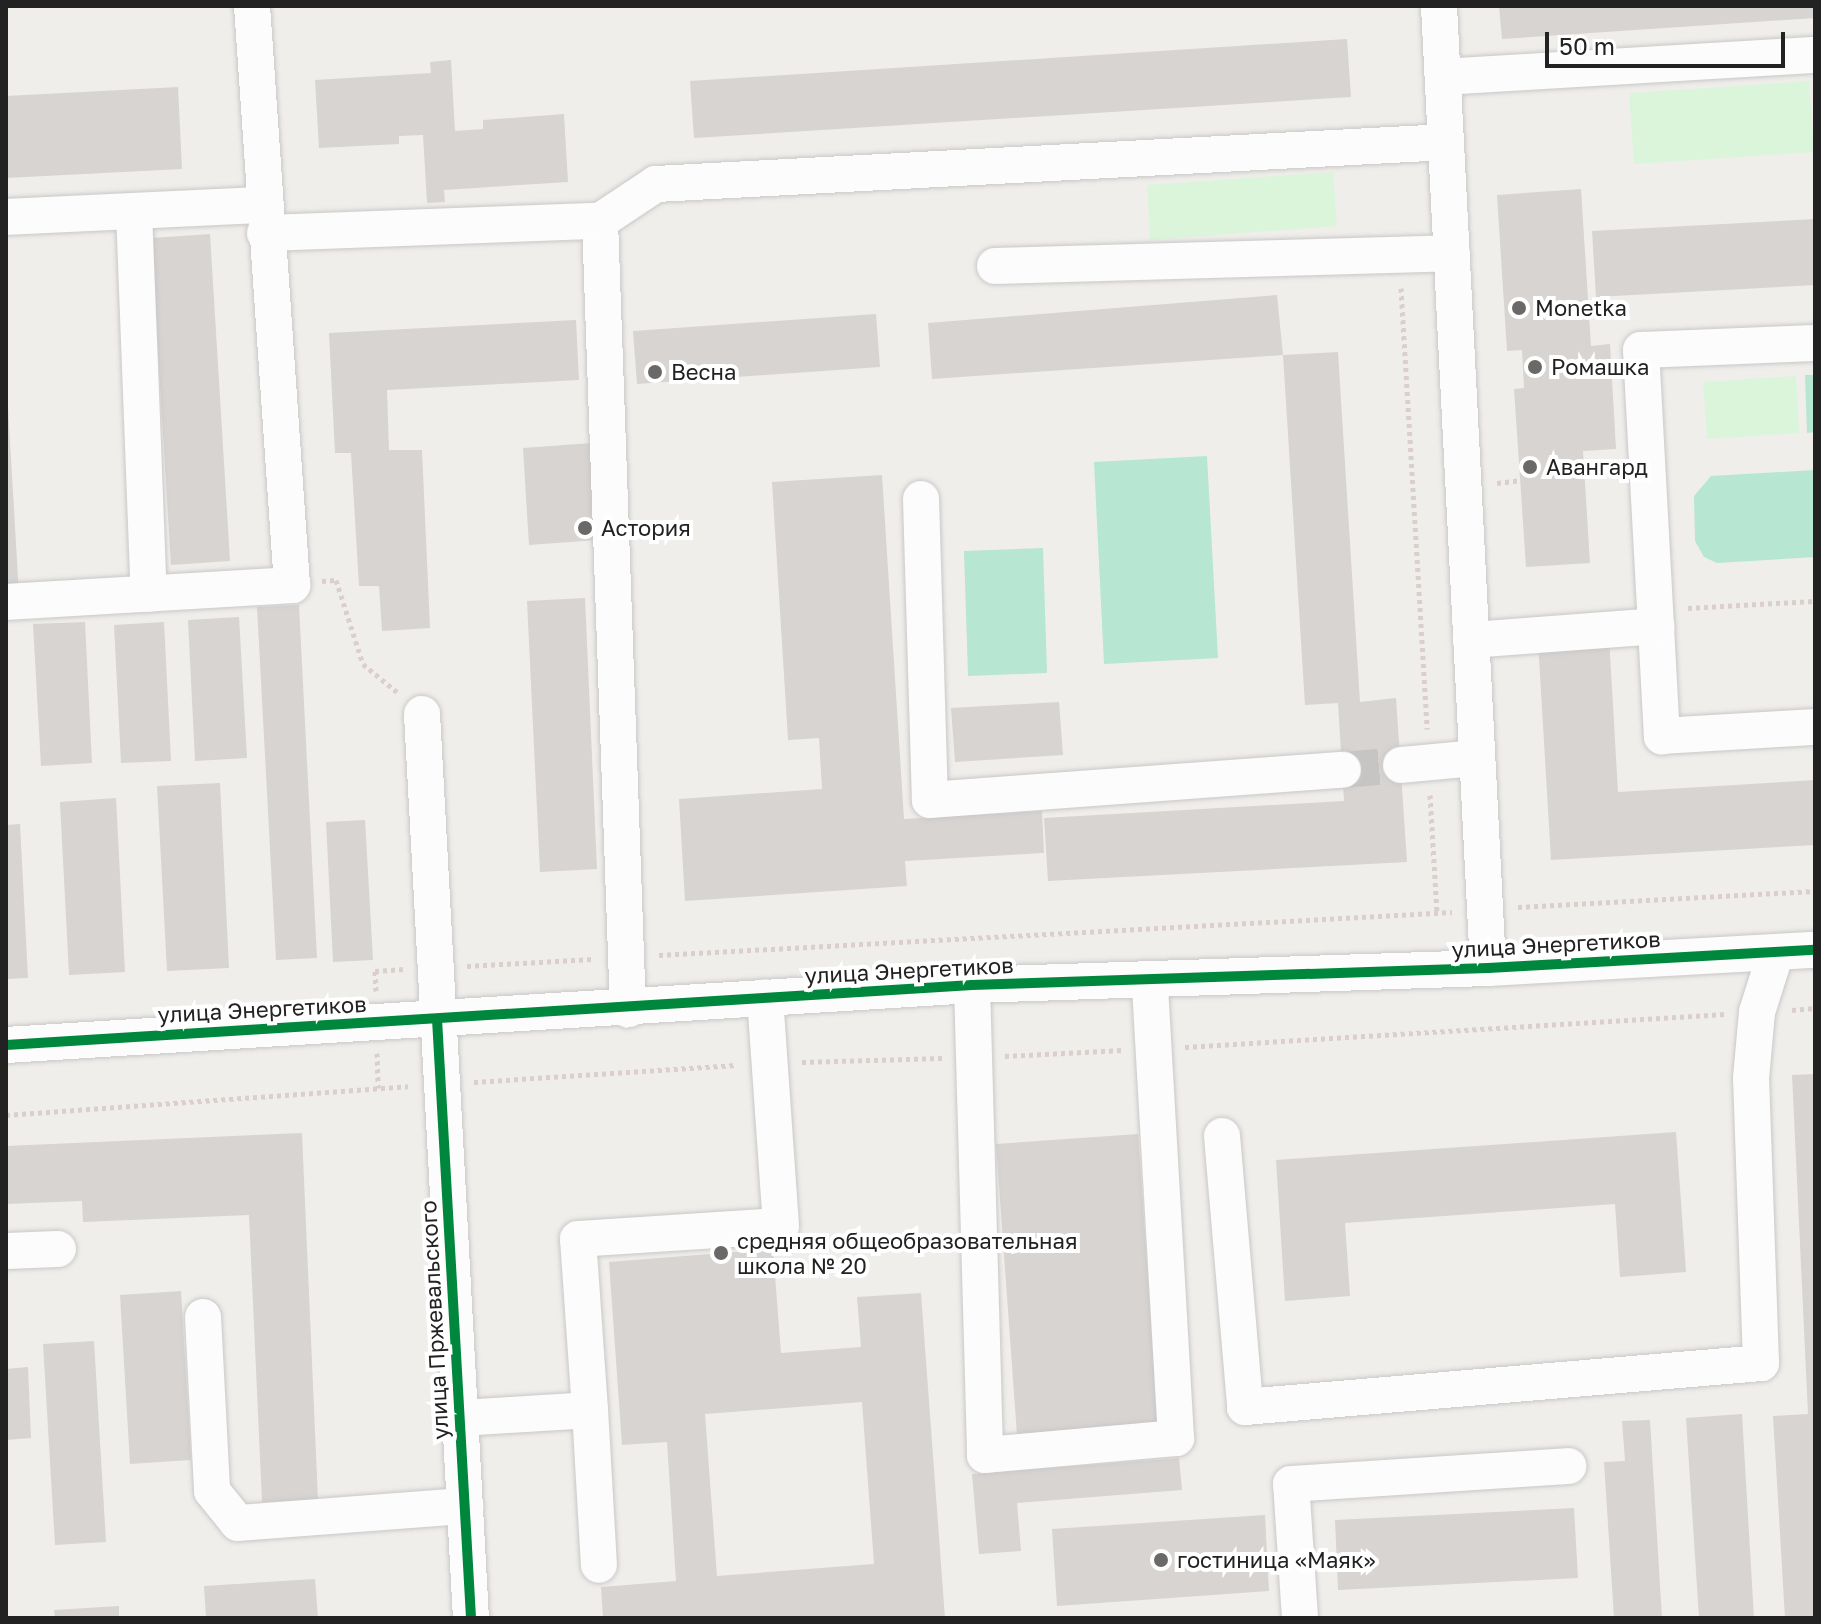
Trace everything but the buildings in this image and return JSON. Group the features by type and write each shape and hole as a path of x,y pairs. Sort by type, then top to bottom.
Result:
{"street":[{"path":"6,602 292,585 264,219 252,6"},
{"path":"1439,6 1488,968"},
{"path":"1443,77 1815,55"},
{"path":"6,217 134,211 264,219 600,221 656,184 1446,142"},
{"path":"134,211 149,594"},
{"path":"600,221 628,1010"},
{"path":"995,266 1452,253"},
{"path":"1815,343 1641,350 1662,736 1815,727"},
{"path":"921,499 930,800 1343,770"},
{"path":"1471,640 1655,618"},
{"name":"улица Пржевальского","path":"422,714 433,967 471,1618"},
{"path":"1415,764 1476,758"},
{"name":"улица Энергетиков","path":"6,1045 628,1010 972,985 1150,982 1488,968 1815,950"},
{"path":"1222,1136 1245,1407 1761,1363 1751,1078 1757,1012 1776,952"},
{"path":"972,985 985,1455 1176,1438 1150,982"},
{"path":"599,1565 578,1239 781,1226 765,998"},
{"path":"6,1251 58,1249"},
{"path":"203,1317 212,1491 238,1523 465,1506"},
{"path":"460,1418 590,1410"},
{"path":"1300,1618 1291,1484 1568,1466"}],"path":[{"path":"1399,254 1415,764 1437,914"},
{"path":"1491,483 1520,480"},
{"path":"292,585 336,580 363,664 422,714"},
{"path":"1655,618 1815,601"},
{"path":"378,1088 375,971 1815,891"},
{"path":"6,1115 771,1063 1153,1049 1815,1008"}],"green space":[{"path":"1809,81 1814,152 1634,164 1629,93"},
{"path":"1333,172 1337,226 1150,240 1147,185"},
{"path":"1805,375 1815,375 1815,432 1807,433"},
{"path":"1796,376 1799,433 1707,439 1703,382"},
{"path":"1207,456 1218,658 1104,664 1094,462"},
{"path":"1815,470 1815,557 1717,563 1704,557 1695,541 1694,496 1711,476"},
{"path":"1043,548 1047,673 968,676 964,551"}],"tunnel":[{"path":"1343,770 1401,765"}],"cycle path":[{"path":"6,1045 972,985 1488,968 1815,950"},
{"path":"437,1019 471,1618"}],"place":[{"name":"Monetka","path":"1519,308"},
{"name":"Ромашка","path":"1535,367"},
{"name":"Весна","path":"655,372"},
{"name":"Авангард","path":"1530,467"},
{"name":"Астория","path":"585,528"},
{"name":"средняя общеобразовательная школа № 20","path":"721,1253"},
{"name":"гостиница «Маяк»","path":"1161,1560"}]}
